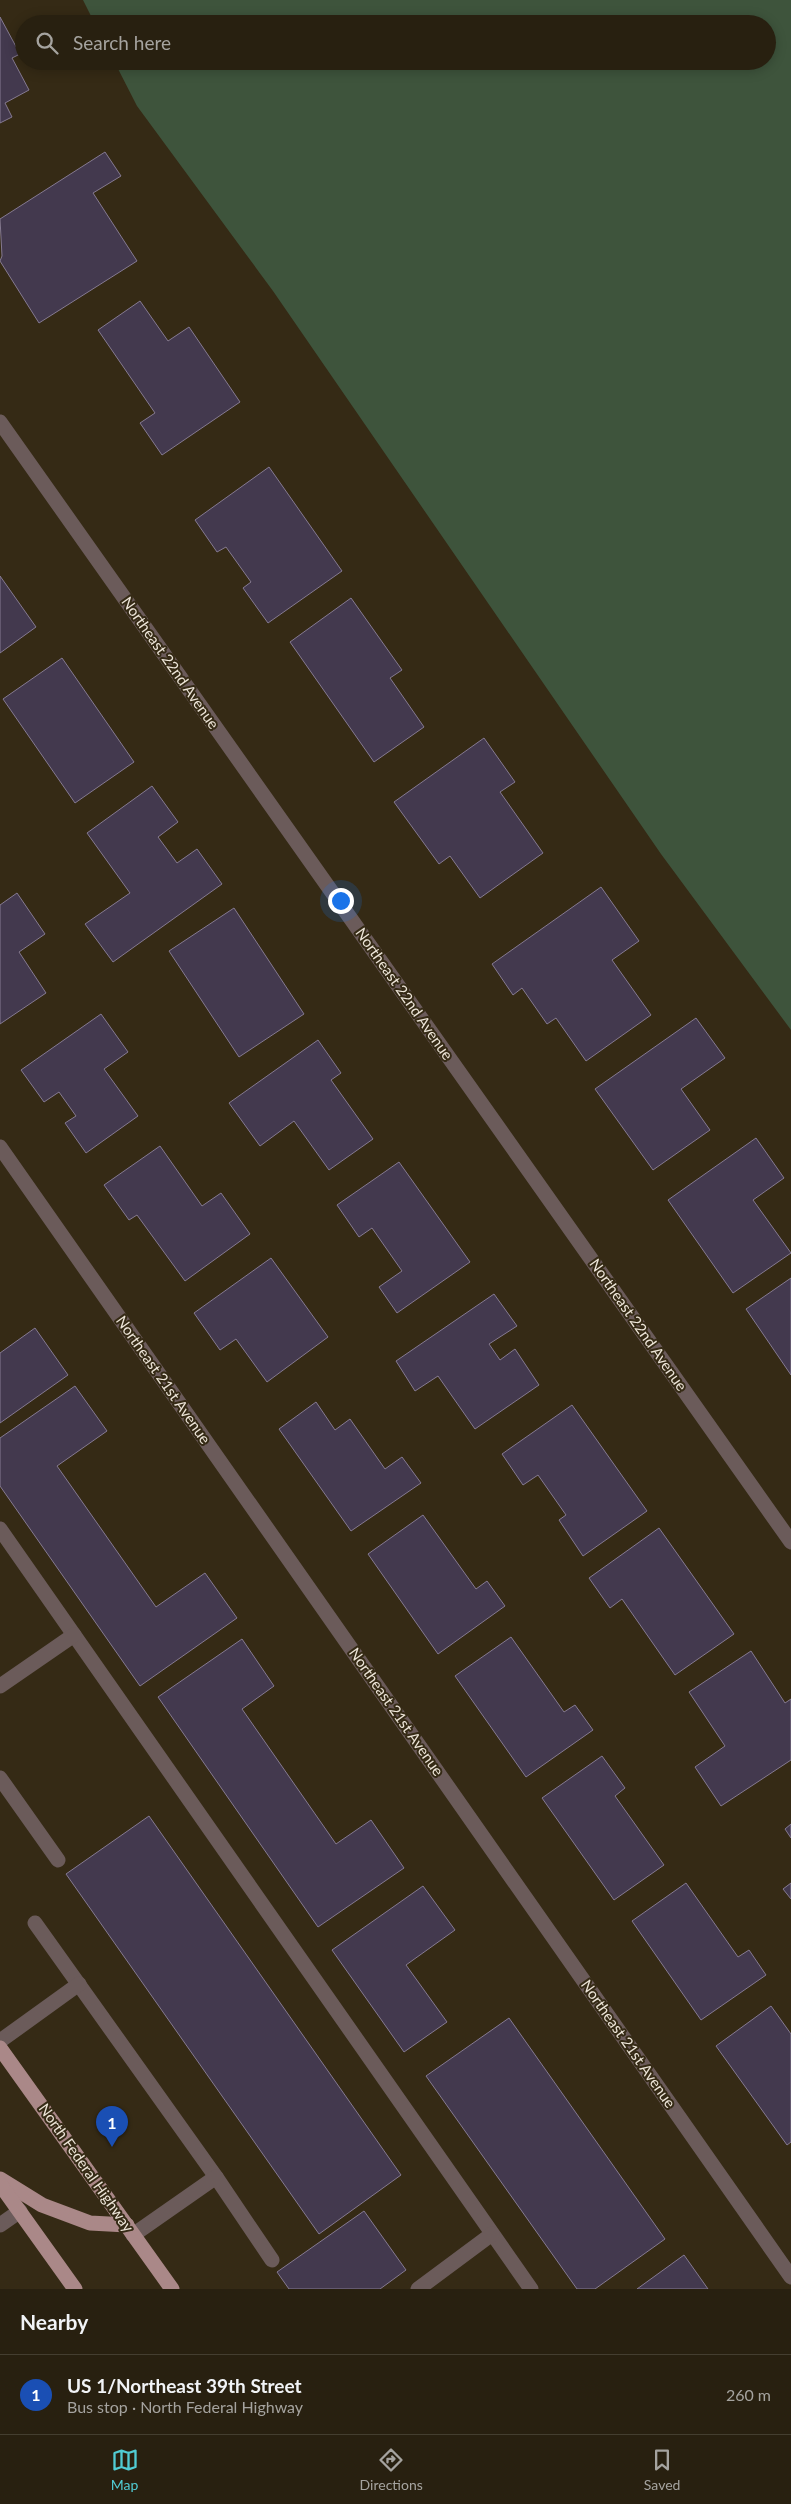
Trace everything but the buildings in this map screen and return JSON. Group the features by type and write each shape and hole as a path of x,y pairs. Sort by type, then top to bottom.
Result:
{"main road":[{"name":"North Federal Highway","path":"0,2048 172,2289"},
{"path":"0,2179 42,2205 82,2220 130,2230"},
{"path":"0,2184 74,2289"}],"street":[{"name":"Northeast 22nd Avenue","path":"0,422 791,1542"},
{"name":"Northeast 21st Avenue","path":"0,1148 791,2277"},
{"path":"0,1528 531,2289"},
{"path":"0,1686 74,1636"},
{"path":"0,1778 58,1860"},
{"path":"35,1923 216,2177 272,2260"},
{"path":"0,2042 79,1984"},
{"path":"130,2230 216,2177"},
{"path":"0,2225 20,2212"},
{"path":"418,2289 492,2234"}],"green space":[{"path":"83,0 791,0 791,1030 661,854 273,291 137,106 119,70 776,70 776,15 90,15"}],"place":[{"name":"US 1/Northeast 39th Street","path":"112,2147"}]}
